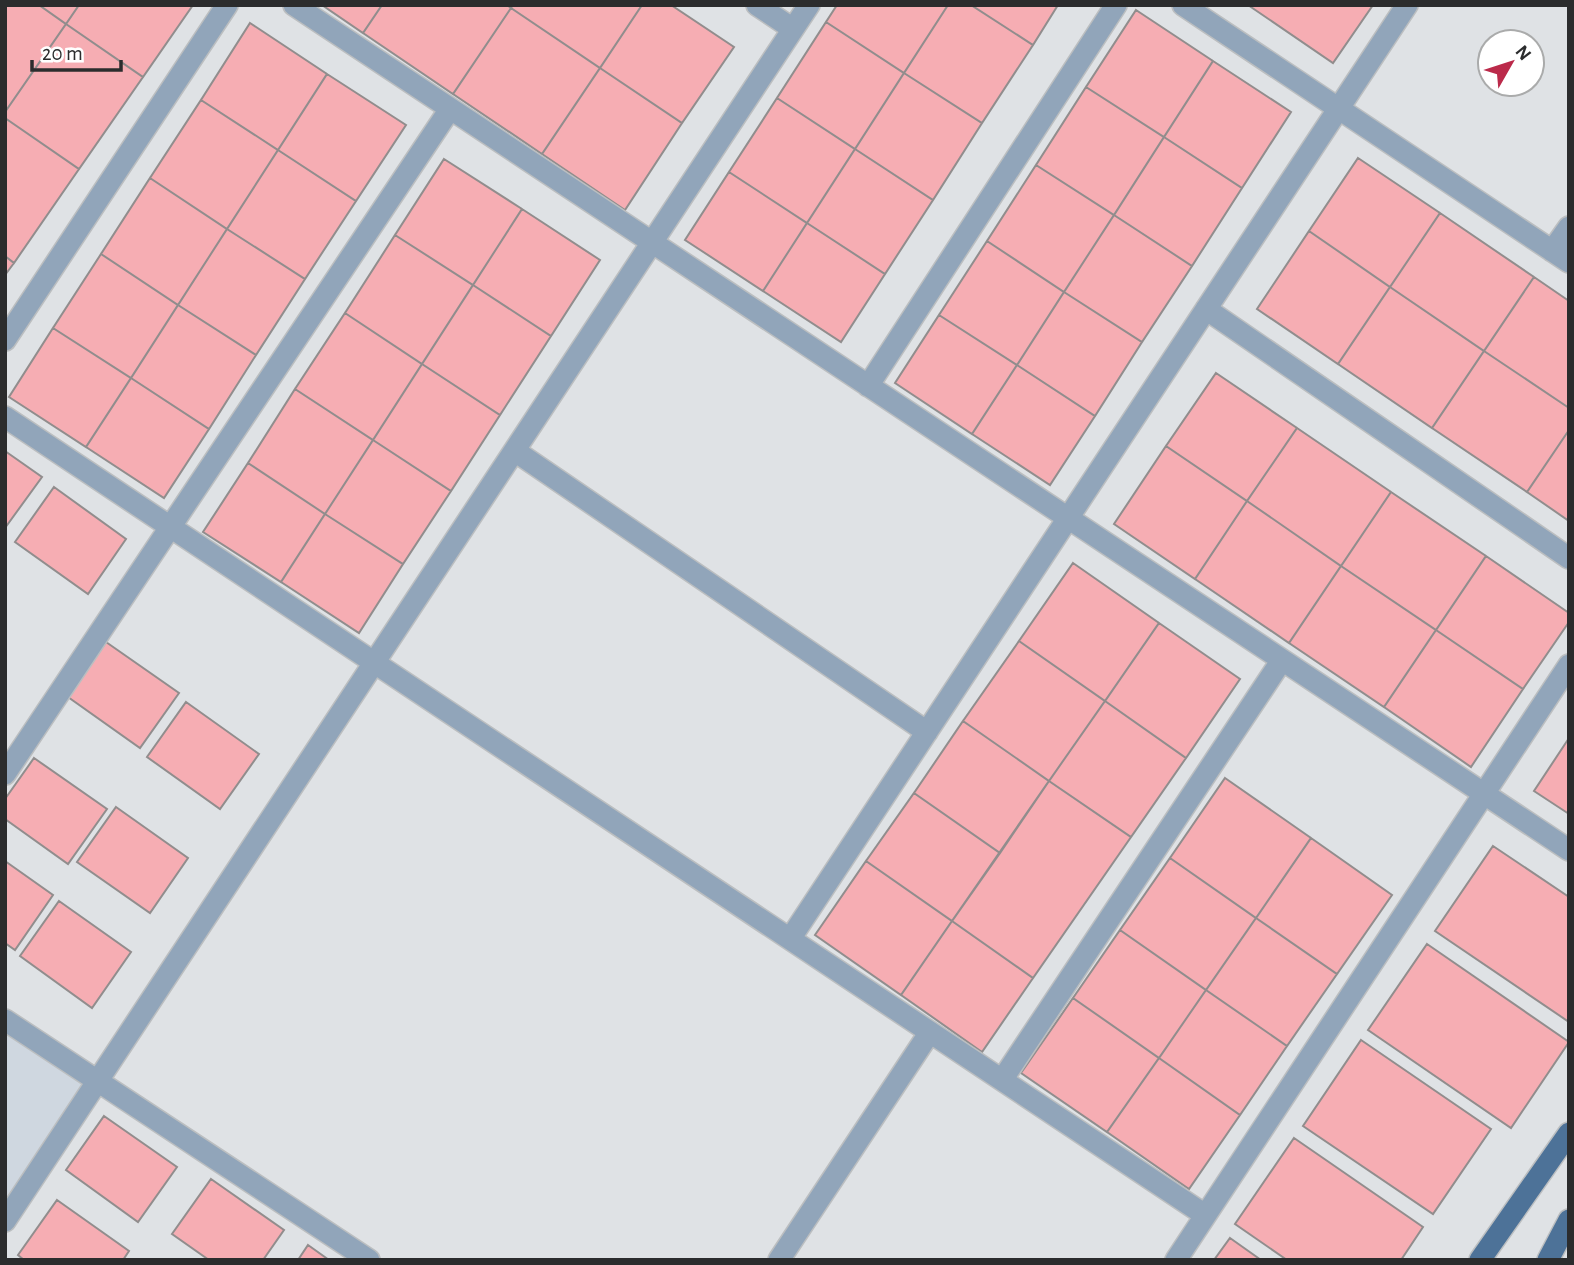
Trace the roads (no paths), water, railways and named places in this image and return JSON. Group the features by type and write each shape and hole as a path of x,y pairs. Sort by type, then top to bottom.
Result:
{"main road":[{"path":"1480,1260 1569,1133"},
{"path":"1548,1260 1569,1220"}],"street":[{"path":"5,340 227,5"},
{"path":"294,5 1569,849"},
{"path":"757,5 793,29"},
{"path":"5,1221 809,5"},
{"path":"868,386 1116,5"},
{"path":"1183,5 1560,257 1569,227"},
{"path":"790,939 1407,5"},
{"path":"5,774 450,108"},
{"path":"1206,309 1569,558"},
{"path":"5,417 1205,1215"},
{"path":"514,451 927,732"},
{"path":"1002,1080 1282,660"},
{"path":"1175,1260 1569,665"},
{"path":"5,1020 369,1260"},
{"path":"779,1260 930,1032"}]}
